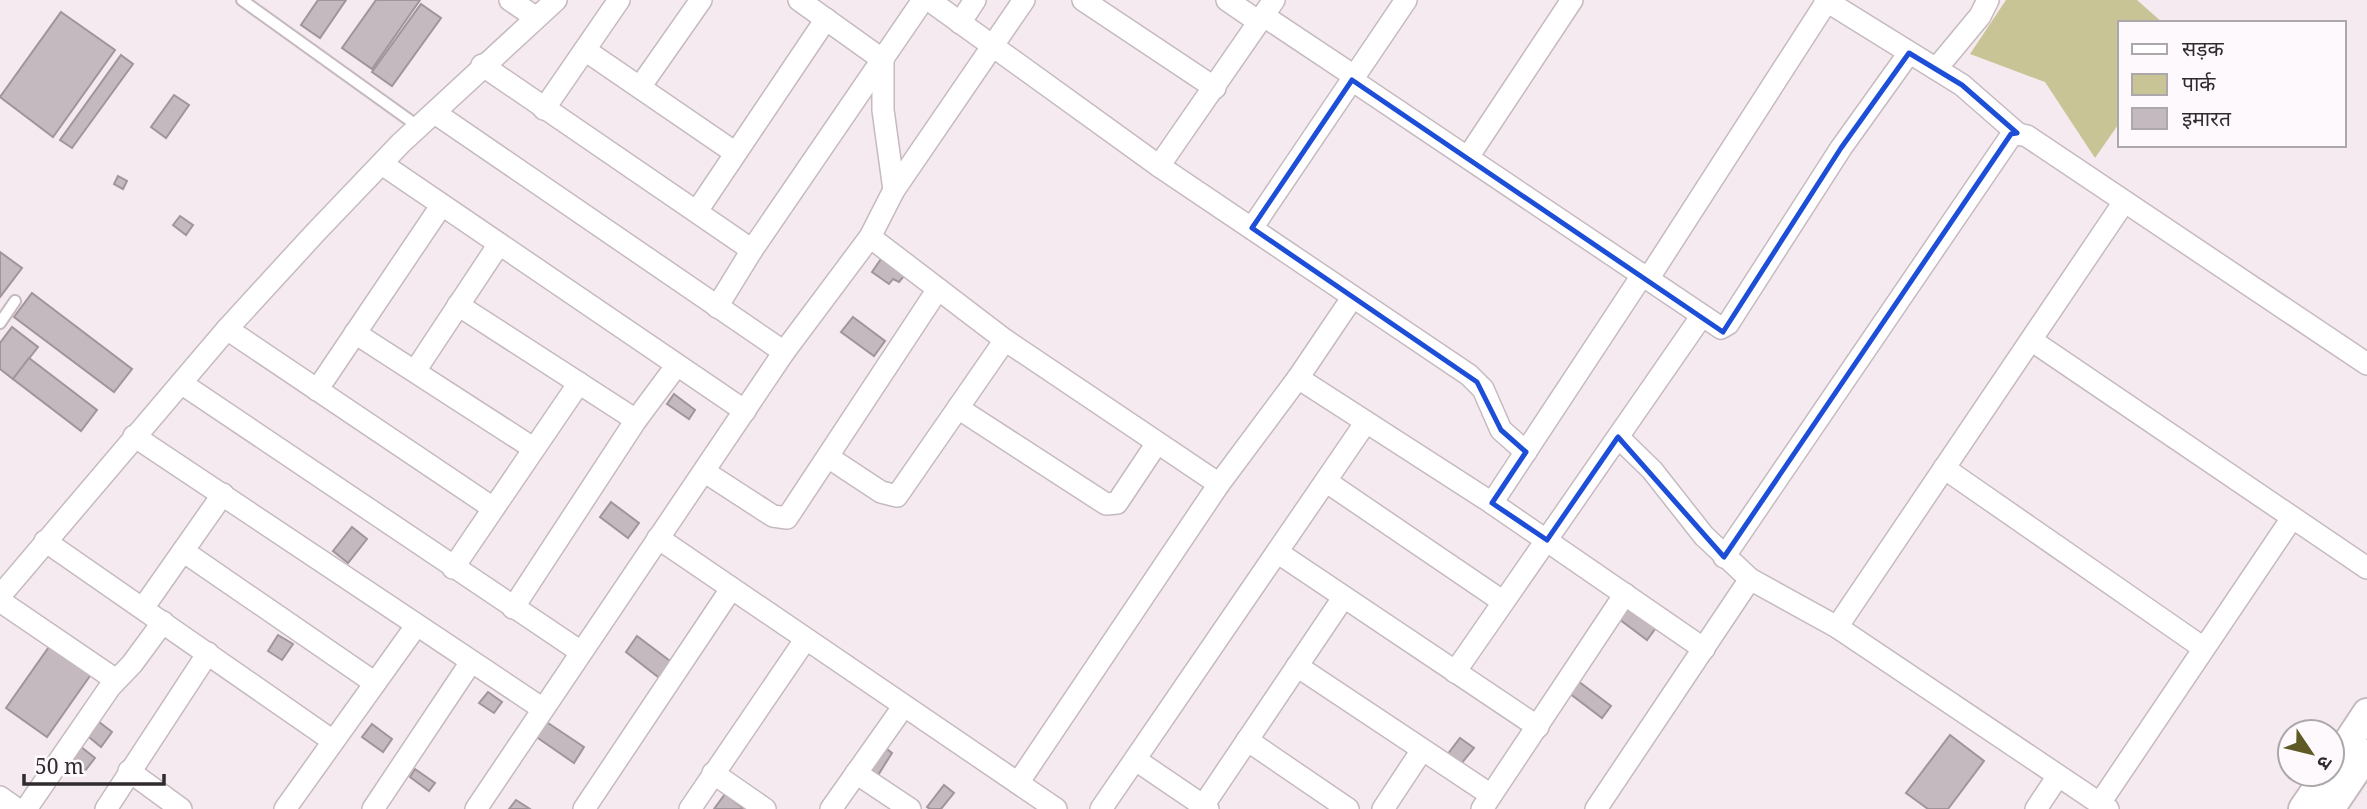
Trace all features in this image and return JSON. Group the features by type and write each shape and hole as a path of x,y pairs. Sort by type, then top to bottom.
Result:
{"street":[{"path":"510,0 535,17"},
{"path":"116,680 0,599 44,541 227,329 419,127 482,65 556,0"},
{"path":"544,109 619,0"},
{"path":"640,88 701,0"},
{"path":"799,0 883,60"},
{"path":"717,307 752,250 923,0"},
{"path":"929,0 1159,166 1469,374 1483,389 1502,430 1526,452"},
{"path":"960,23 975,0"},
{"path":"476,809 784,352 870,237 894,190 1024,0"},
{"path":"1083,0 1215,88"},
{"path":"1227,0 1266,13 1353,78 1646,276 1715,327 1728,324 1841,148 1909,53"},
{"path":"1252,228 1406,0"},
{"path":"1468,157 1572,0"},
{"path":"1936,69 1980,16 1988,0"},
{"path":"1492,503 1646,276 1826,1 1962,86 2017,133 2367,364"},
{"path":"1159,166 1266,13"},
{"path":"697,211 734,152 826,19"},
{"path":"585,50 734,152"},
{"path":"883,60 883,110 894,190"},
{"path":"482,65 752,250"},
{"path":"435,113 784,352"},
{"path":"1724,557 2009,136 2017,133"},
{"path":"382,164 745,411"},
{"path":"1837,627 2124,202"},
{"path":"317,390 441,206"},
{"path":"870,237 1004,340 1219,484"},
{"path":"415,371 499,244"},
{"path":"705,472 783,519 791,513 938,289"},
{"path":"1018,783 1219,484 1298,378 1352,298"},
{"path":"457,305 636,420"},
{"path":"1455,671 1701,317"},
{"path":"227,329 493,508"},
{"path":"355,333 533,448"},
{"path":"828,457 881,492 897,496 1004,340"},
{"path":"2031,340 2367,568"},
{"path":"513,608 636,420 677,365"},
{"path":"1298,378 1492,503 1704,649"},
{"path":"181,383 581,652"},
{"path":"453,568 579,383"},
{"path":"958,408 1106,504 1117,503 1157,443"},
{"path":"1101,809 1366,422"},
{"path":"134,436 543,709"},
{"path":"1618,437 1652,470 1691,521 1724,557 1751,579 1837,627 2104,806 2202,647 2291,518"},
{"path":"1944,468 2202,647"},
{"path":"1327,482 1502,601"},
{"path":"143,608 223,494"},
{"path":"658,538 1056,809"},
{"path":"44,541 333,741"},
{"path":"183,551 375,683"},
{"path":"1277,552 1538,727"},
{"path":"1596,809 1751,579"},
{"path":"584,809 731,589"},
{"path":"1297,666 1422,750 1486,802 1625,594"},
{"path":"1136,760 1205,807 1343,598"},
{"path":"26,809 116,680 132,664 163,622"},
{"path":"285,809 416,626"},
{"path":"690,809 805,640"},
{"path":"106,809 208,653"},
{"path":"373,809 471,662"},
{"path":"831,809 903,707"},
{"path":"2346,745 2367,713"},
{"path":"1247,740 1348,809"},
{"path":"1383,809 1422,750"},
{"path":"2330,809 2367,754"},
{"path":"129,771 181,809"},
{"path":"713,773 765,809"},
{"path":"856,773 910,809"},
{"path":"2036,809 2058,776"},
{"path":"2304,809 2318,788"},
{"path":"0,797 17,809"}],"lane":[{"path":"242,0 419,127"},
{"path":"0,323 15,301"}],"highlighted area":[{"path":"1909,53 1962,85 2017,133 2011,134 1724,557 1618,437 1547,540 1492,503 1526,452 1501,430 1477,382 1252,228 1352,80 1723,332 1841,148"}],"green space":[{"path":"2006,0 2137,0 2161,21 2118,21 2118,125 2095,158 2045,82 1970,54"}],"building":[{"path":"318,0 346,0 320,38 301,25"},
{"path":"376,0 420,0 372,69 342,48"},
{"path":"421,4 441,18 392,86 372,72"},
{"path":"61,12 115,50 53,137 0,97"},
{"path":"121,55 133,64 72,148 60,140"},
{"path":"174,95 189,105 166,138 151,127"},
{"path":"118,176 127,181 123,189 114,184"},
{"path":"180,216 193,225 186,235 173,225"},
{"path":"0,252 22,268 0,297"},
{"path":"881,259 904,276 899,282 893,279 889,284 872,272"},
{"path":"32,293 132,369 114,392 14,317"},
{"path":"853,317 885,341 874,356 841,332"},
{"path":"12,327 38,347 13,379 0,369 0,343"},
{"path":"29,358 97,410 81,431 13,379"},
{"path":"674,394 695,410 689,419 667,404"},
{"path":"611,502 639,523 628,538 600,517"},
{"path":"352,527 367,539 348,563 333,551"},
{"path":"1631,604 1658,625 1647,640 1619,619"},
{"path":"278,635 293,644 282,660 268,651"},
{"path":"637,636 674,664 662,680 626,652"},
{"path":"51,644 92,673 47,737 6,708"},
{"path":"1578,681 1611,706 1602,718 1569,693"},
{"path":"488,692 502,702 494,713 479,703"},
{"path":"94,718 112,732 101,747 83,732"},
{"path":"545,721 584,747 574,763 535,736"},
{"path":"372,724 392,739 383,752 362,737"},
{"path":"1950,735 1984,761 1948,809 1928,809 1906,793"},
{"path":"1460,738 1474,748 1457,769 1444,759"},
{"path":"76,743 95,758 84,772 65,756"},
{"path":"883,746 892,753 875,780 865,773"},
{"path":"415,769 435,783 429,791 410,777"},
{"path":"944,785 954,793 941,809 927,807"},
{"path":"725,794 744,809 714,809"},
{"path":"516,800 530,809 509,809"}]}
